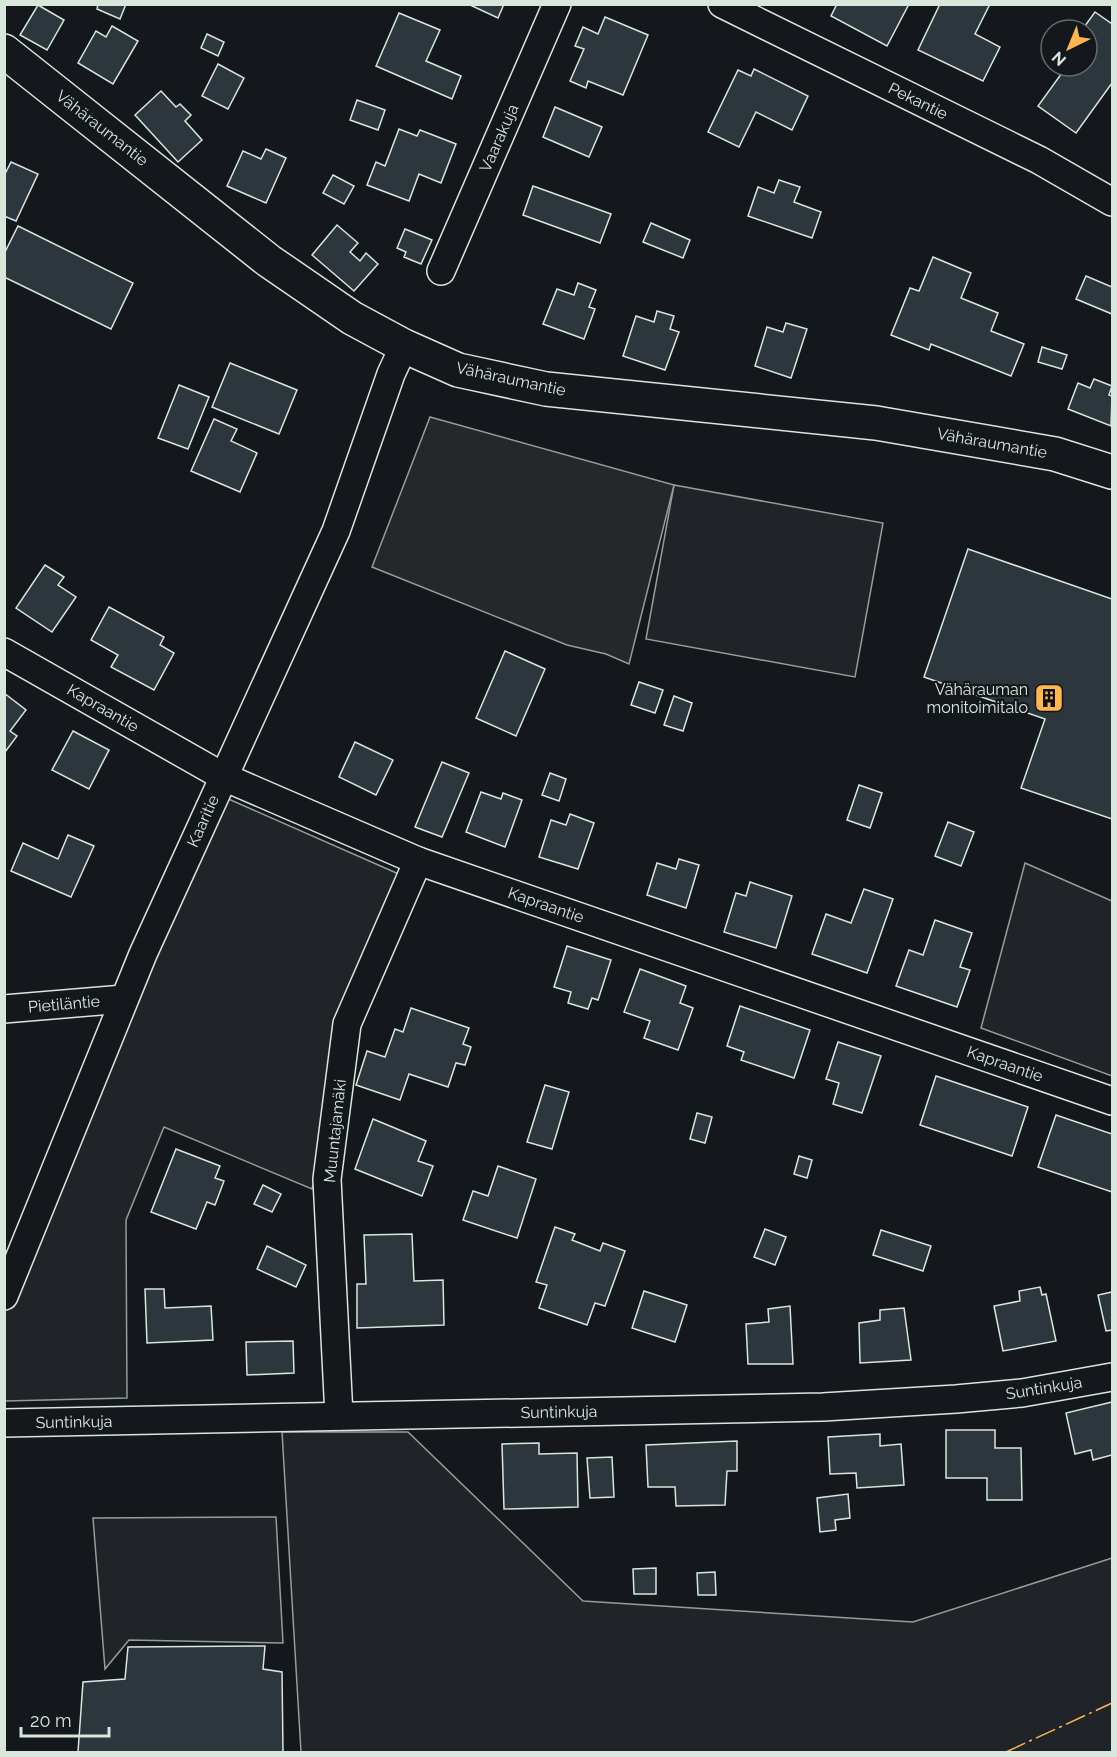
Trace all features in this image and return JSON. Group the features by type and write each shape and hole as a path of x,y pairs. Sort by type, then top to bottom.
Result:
{"street":[{"name":"Vaarakuja","path":"441,271 557,4"},
{"name":"Pekantie","path":"722,4 1038,160 1113,202"},
{"name":"Vähäraumantie","path":"4,51 269,261 352,318 404,346 458,370 546,389 876,423 1055,454 1113,472"},
{"name":"Kaaritie","path":"4,1296 124,999 336,531 391,374 404,346"},
{"name":"Kapraantie","path":"4,652 224,777 418,861 1113,1101"},
{"name":"Muuntajamäki","path":"339,1416 327,1179 347,1024 418,861"},
{"name":"Pietiläntie","path":"4,1009 124,999"},
{"name":"Suntinkuja","path":"4,1423 823,1407 1022,1394 1113,1377"}],"shaded area":[{"path":"430,417 674,485 629,664 606,654 567,645 372,567"},
{"path":"674,485 883,523 855,677 646,639"},
{"path":"215,793 410,879 347,1024 312,1189 164,1127 126,1220 127,1398 5,1401 5,1299"},
{"path":"1025,863 1112,901 1112,1076 981,1028"},
{"path":"282,1432 408,1432 583,1601 913,1622 1112,1558 1112,1752 301,1752"},
{"path":"276,1517 283,1643 129,1640 105,1669 93,1518"}],"building":[{"path":"98,4 126,4 120,19 97,9"},
{"path":"468,4 504,4 498,18"},
{"path":"837,4 909,4 887,46 831,16"},
{"path":"940,4 990,4 975,34 1000,47 983,81 918,50"},
{"path":"38,5 64,20 47,50 20,35"},
{"path":"1095,12 1112,24 1112,83 1076,133 1038,106 1058,78 1099,78 1099,18 1091,18"},
{"path":"399,13 440,30 426,61 461,76 452,99 376,66"},
{"path":"605,17 648,35 623,95 588,81 586,88 570,81 584,49 575,46 583,27 598,34"},
{"path":"112,26 138,41 113,84 78,63 96,31 106,37"},
{"path":"207,34 224,42 218,56 201,48"},
{"path":"218,64 244,78 228,109 202,96"},
{"path":"754,69 808,96 792,130 756,112 739,147 708,132 738,70 751,76"},
{"path":"161,91 176,107 180,104 191,115 185,121 202,140 178,162 135,115"},
{"path":"357,100 385,110 378,130 350,120"},
{"path":"555,107 602,127 589,157 543,137"},
{"path":"399,129 417,136 420,130 456,144 441,183 419,174 409,201 367,185 376,162 385,166"},
{"path":"266,149 286,158 266,203 227,186 243,151 261,159"},
{"path":"11,162 38,174 16,221 4,216 4,176"},
{"path":"333,175 354,186 344,204 323,193"},
{"path":"779,180 800,187 794,202 821,212 812,238 748,216 758,187 774,193"},
{"path":"533,186 611,214 600,243 523,215"},
{"path":"651,223 690,240 683,258 643,242"},
{"path":"337,225 358,243 350,252 360,261 366,253 378,264 354,291 312,255"},
{"path":"18,226 133,283 111,329 4,277 4,254"},
{"path":"405,229 432,240 421,264 404,257 406,252 397,248"},
{"path":"933,257 971,273 961,298 998,313 991,331 1024,344 1011,376 931,344 929,350 891,335 910,288 919,291"},
{"path":"1086,276 1112,287 1112,314 1076,299"},
{"path":"578,283 596,290 589,307 595,309 584,339 543,324 557,289 574,295"},
{"path":"657,311 674,316 670,329 679,332 665,370 623,356 636,316 654,322"},
{"path":"786,323 807,329 791,378 755,366 767,327 783,332"},
{"path":"1042,347 1067,355 1062,369 1038,362"},
{"path":"230,363 297,390 279,434 212,407"},
{"path":"1094,379 1112,386 1109,395 1112,396 1111,426 1068,409 1078,383 1090,388"},
{"path":"179,385 209,397 188,449 158,438"},
{"path":"214,419 237,429 231,441 257,453 240,492 191,471"},
{"name":"Vähärauman monitoimitalo","path":"968,549 1112,599 1112,819 1021,788 1045,719 924,677"},
{"path":"45,565 64,577 58,585 76,597 52,632 16,608"},
{"path":"109,607 164,637 160,645 174,653 154,690 111,667 118,655 91,640"},
{"path":"505,651 545,669 516,736 476,718"},
{"path":"639,682 663,690 655,713 631,705"},
{"path":"4,693 26,710 10,731 17,736 5,752"},
{"path":"674,696 692,703 683,731 664,725"},
{"path":"73,731 109,750 89,789 52,770"},
{"path":"355,742 393,760 376,795 339,777"},
{"path":"442,762 469,773 442,837 415,827"},
{"path":"550,773 566,779 559,801 542,795"},
{"path":"859,785 882,793 870,828 847,820"},
{"path":"481,792 501,799 503,793 522,800 505,847 466,832"},
{"path":"570,814 594,823 578,869 539,857 551,820 566,825"},
{"path":"948,822 974,832 961,866 935,856"},
{"path":"68,835 94,846 71,897 11,871 23,843 58,859"},
{"path":"679,859 699,865 686,908 647,895 657,863 676,869"},
{"path":"750,882 792,896 776,948 724,932 736,893 746,896"},
{"path":"864,889 893,899 867,973 812,954 826,914 851,923"},
{"path":"935,920 972,933 960,967 970,970 957,1007 896,986 909,950 923,955"},
{"path":"567,946 611,960 598,1000 592,998 588,1009 568,1003 571,992 554,987"},
{"path":"640,969 686,986 680,1003 693,1008 678,1050 644,1038 650,1021 624,1012"},
{"path":"740,1006 810,1030 794,1078 741,1060 744,1052 727,1046"},
{"path":"411,1008 469,1028 463,1044 471,1047 465,1065 456,1063 448,1087 409,1074 400,1100 356,1085 367,1051 385,1057 395,1029 403,1032"},
{"path":"838,1042 881,1056 862,1113 833,1104 839,1083 826,1079"},
{"path":"936,1076 1028,1107 1012,1156 920,1125"},
{"path":"545,1085 569,1092 552,1149 527,1142"},
{"path":"697,1113 712,1117 705,1143 690,1139"},
{"path":"1056,1115 1112,1134 1112,1192 1038,1167"},
{"path":"373,1119 426,1141 418,1161 433,1166 422,1196 355,1169"},
{"path":"176,1149 220,1166 215,1178 224,1181 215,1205 207,1202 196,1229 151,1212"},
{"path":"799,1156 812,1160 807,1178 794,1174"},
{"path":"498,1166 536,1179 517,1238 463,1220 473,1191 488,1196"},
{"path":"263,1185 281,1194 272,1212 254,1204"},
{"path":"555,1227 575,1234 572,1240 600,1251 603,1243 625,1251 605,1306 595,1303 587,1325 539,1308 547,1285 536,1282"},
{"path":"765,1229 786,1237 775,1265 754,1257"},
{"path":"881,1230 931,1246 923,1271 873,1255"},
{"path":"412,1234 414,1281 443,1280 444,1325 357,1328 357,1284 366,1284 364,1235"},
{"path":"267,1246 306,1265 296,1287 257,1269"},
{"path":"1040,1287 1042,1295 1046,1294 1056,1341 1003,1351 994,1306 1020,1301 1019,1291"},
{"path":"145,1289 164,1289 165,1308 211,1306 213,1340 147,1343"},
{"path":"644,1291 687,1305 675,1342 632,1328"},
{"path":"1112,1292 1112,1330 1106,1331 1098,1295"},
{"path":"790,1306 793,1364 748,1364 746,1324 769,1322 768,1309"},
{"path":"904,1308 911,1360 860,1363 859,1323 880,1320 880,1310"},
{"path":"293,1341 294,1373 247,1375 246,1342"},
{"path":"1112,1402 1112,1455 1093,1460 1091,1450 1075,1454 1066,1413"},
{"path":"946,1430 995,1430 995,1448 1021,1448 1022,1500 987,1500 987,1478 946,1478"},
{"path":"880,1434 880,1446 901,1444 904,1485 857,1488 856,1473 830,1474 828,1437"},
{"path":"737,1441 737,1471 727,1471 725,1505 676,1506 675,1487 648,1487 646,1445"},
{"path":"539,1443 539,1454 577,1453 578,1507 504,1509 502,1444"},
{"path":"612,1457 614,1497 590,1498 587,1458"},
{"path":"848,1494 850,1518 835,1520 836,1530 820,1532 817,1498"},
{"path":"656,1568 656,1594 634,1594 633,1569"},
{"path":"715,1572 716,1595 698,1595 697,1573"},
{"path":"265,1646 263,1669 282,1672 283,1752 78,1752 83,1682 125,1679 128,1647"}],"power":[{"path":"1006,1752 1112,1703"}],"place":[{"name":"Vähärauman monitoimitalo","path":"1049,698"}]}
